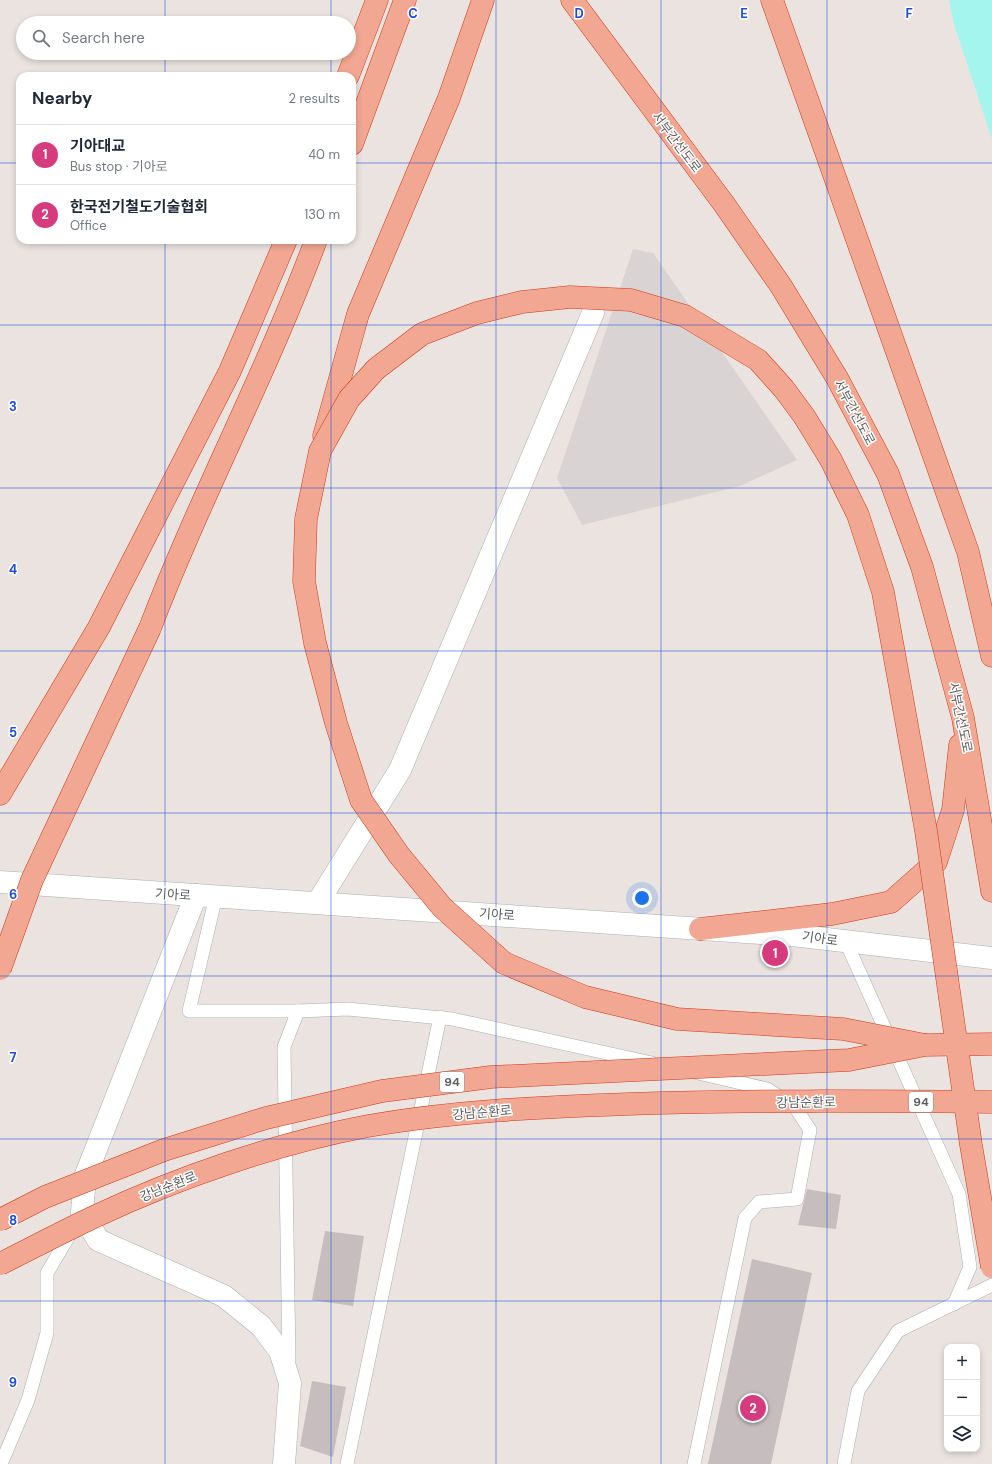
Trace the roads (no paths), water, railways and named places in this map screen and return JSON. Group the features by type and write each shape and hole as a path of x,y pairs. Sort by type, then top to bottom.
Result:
{"highway":[{"path":"356,54 376,0"},
{"path":"356,133 406,0"},
{"path":"483,0 449,98 358,314 320,450 306,519 304,581 315,643 336,723 361,800 399,854 442,907 504,963 585,997 677,1020 843,1029 925,1045"},
{"name":"서부간선도로","path":"572,0 724,204 781,286 837,378 888,474 922,567 963,718 992,891"},
{"path":"772,0 968,552 992,656"},
{"path":"349,72 354,60"},
{"path":"0,794 99,627 230,372 284,244"},
{"path":"0,969 32,880 150,628 176,562 298,290 315,244"},
{"path":"320,450 354,394 376,369 422,334 474,314 522,302 570,297 631,300 685,316 758,360 784,389 804,416 831,460 858,515 883,592 926,831 970,1137 992,1267"},
{"path":"700,929 832,914 891,902 936,862 953,810 963,718"},
{"name":"94","path":"0,1220 45,1197 164,1150 266,1118 382,1091 491,1077 849,1060 925,1045 992,1044"},
{"name":"강남순환로","path":"0,1264 96,1216 186,1178 271,1150 367,1127 456,1114 550,1107 679,1103 992,1102"}],"street":[{"path":"318,902 400,770 593,313"},
{"name":"기아로","path":"0,882 792,934 846,942 992,958"},
{"path":"206,895 85,1177 82,1212 98,1240 224,1296 261,1326 280,1351 290,1383 284,1464"}],"lane":[{"path":"206,895 189,1011 298,1011 348,1009 440,1017 767,1089 795,1107 810,1130 797,1199 759,1202 745,1218 694,1464"},
{"path":"846,942 959,1194 970,1267 954,1304"},
{"path":"290,1383 284,1047 298,1011"},
{"path":"347,1464 440,1017"},
{"path":"1,1464 28,1400 47,1333 47,1273 82,1212"},
{"path":"844,1464 858,1391 898,1331 992,1286"}],"water":[{"path":"949,0 992,0 992,139 954,24"}],"place":[{"name":"기아대교","path":"775,953"},
{"name":"한국전기철도기술협회","path":"753,1408"}]}
